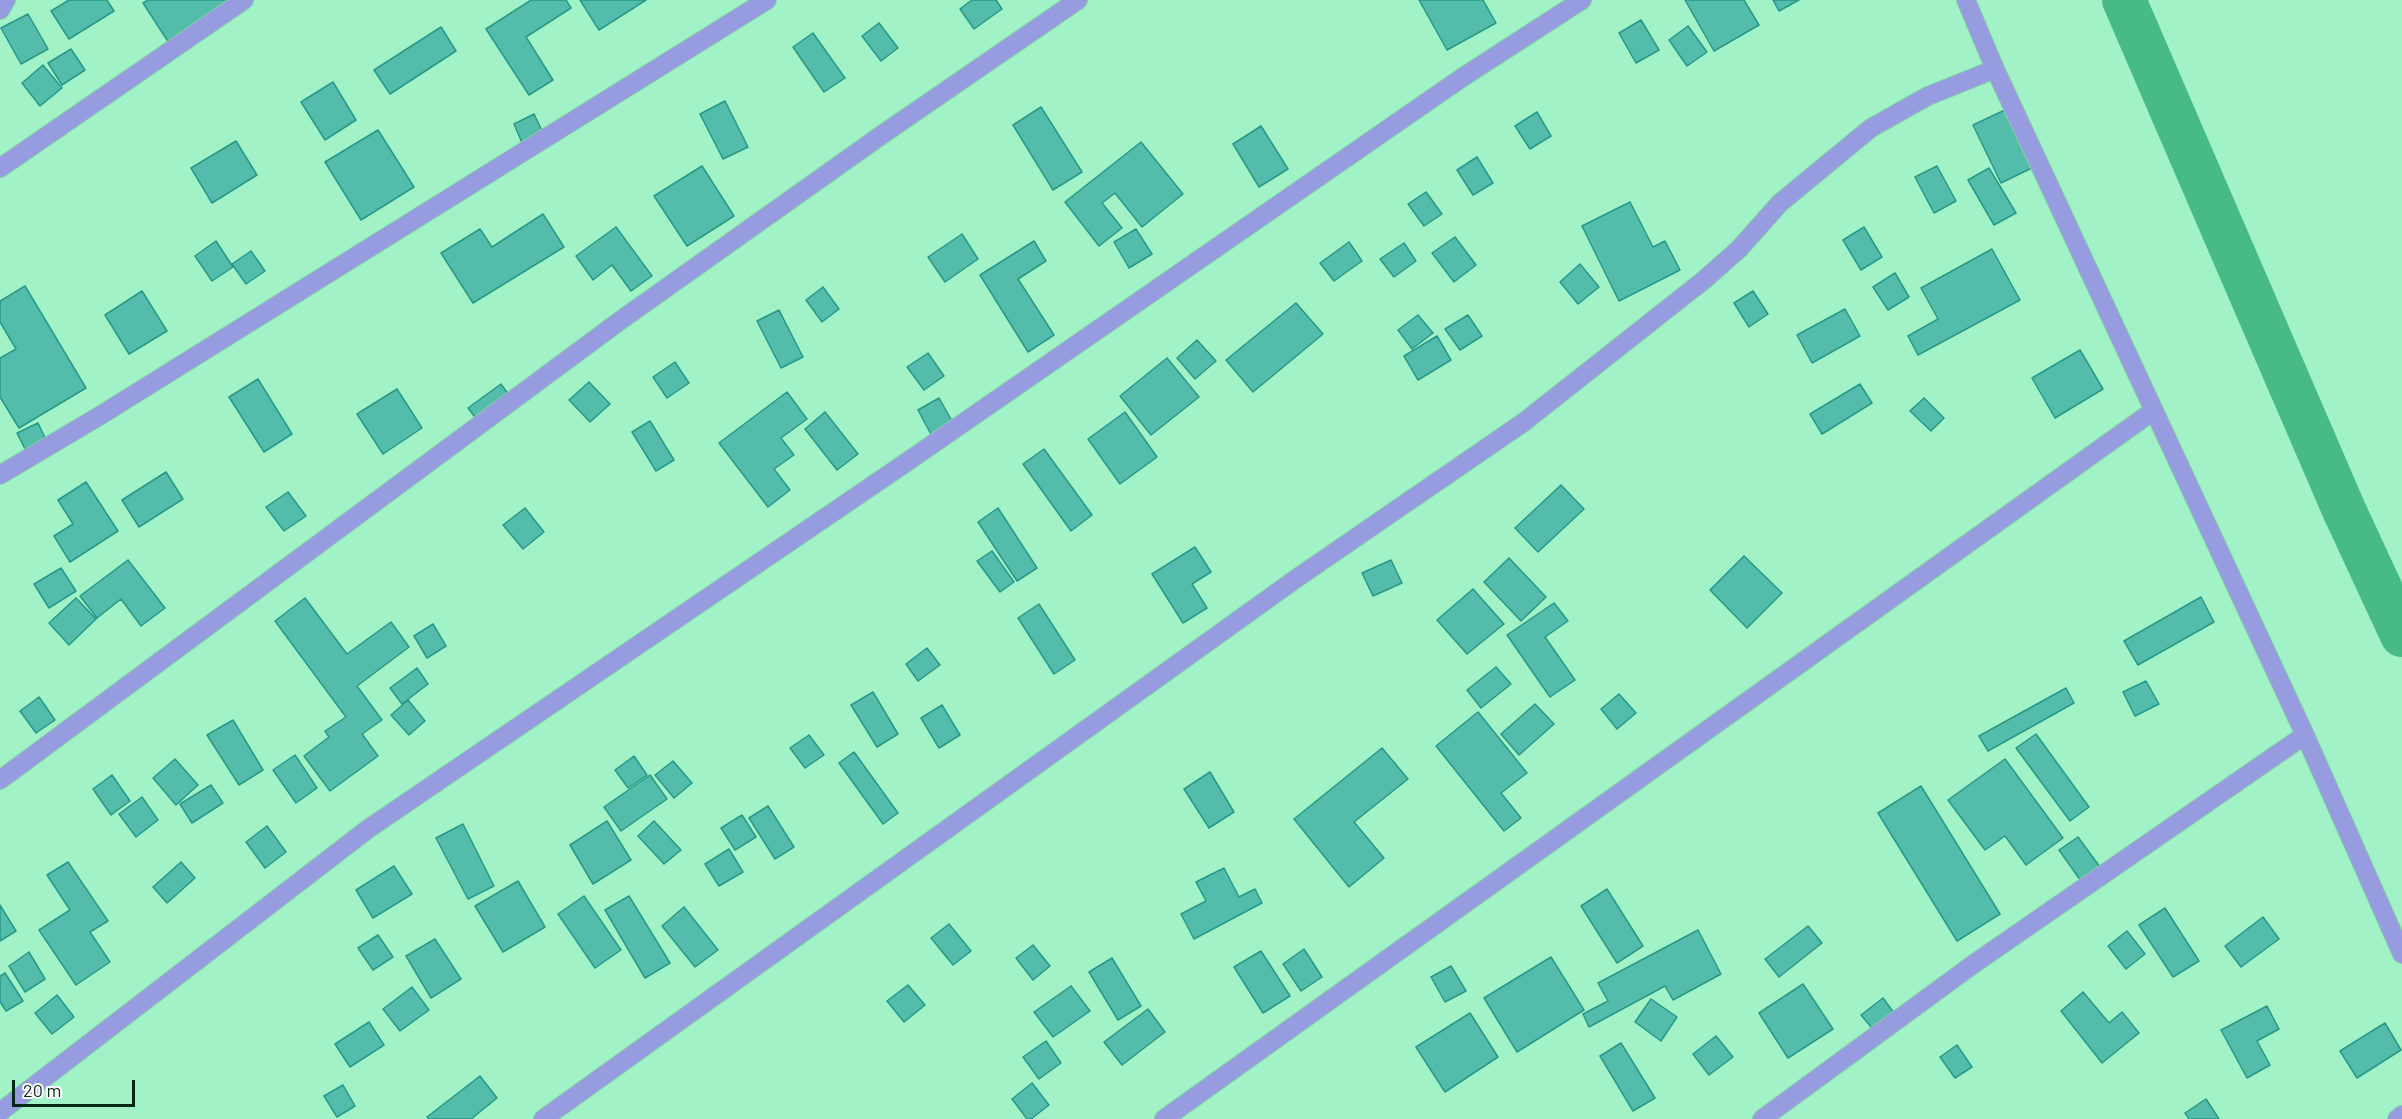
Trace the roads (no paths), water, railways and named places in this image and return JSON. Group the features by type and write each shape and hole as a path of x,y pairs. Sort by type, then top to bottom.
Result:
{"street":[{"path":"0,10 6,0"},
{"path":"0,168 244,0"},
{"path":"0,475 141,391 767,0"},
{"path":"0,780 621,320 883,134 1078,0"},
{"path":"0,1112 368,829 911,460 1463,77 1582,0"},
{"path":"1966,0 1995,69 2305,735 2402,954"},
{"path":"543,1119 1287,585 1524,422 1704,280 1739,249 1780,203 1871,128 1928,96 1995,69"},
{"path":"1164,1119 2153,411"},
{"path":"1762,1119 1975,963 2305,735"},
{"path":"2397,1119 2402,1115"}],"waterway":[{"path":"2124,0 2344,510 2402,635"}]}
